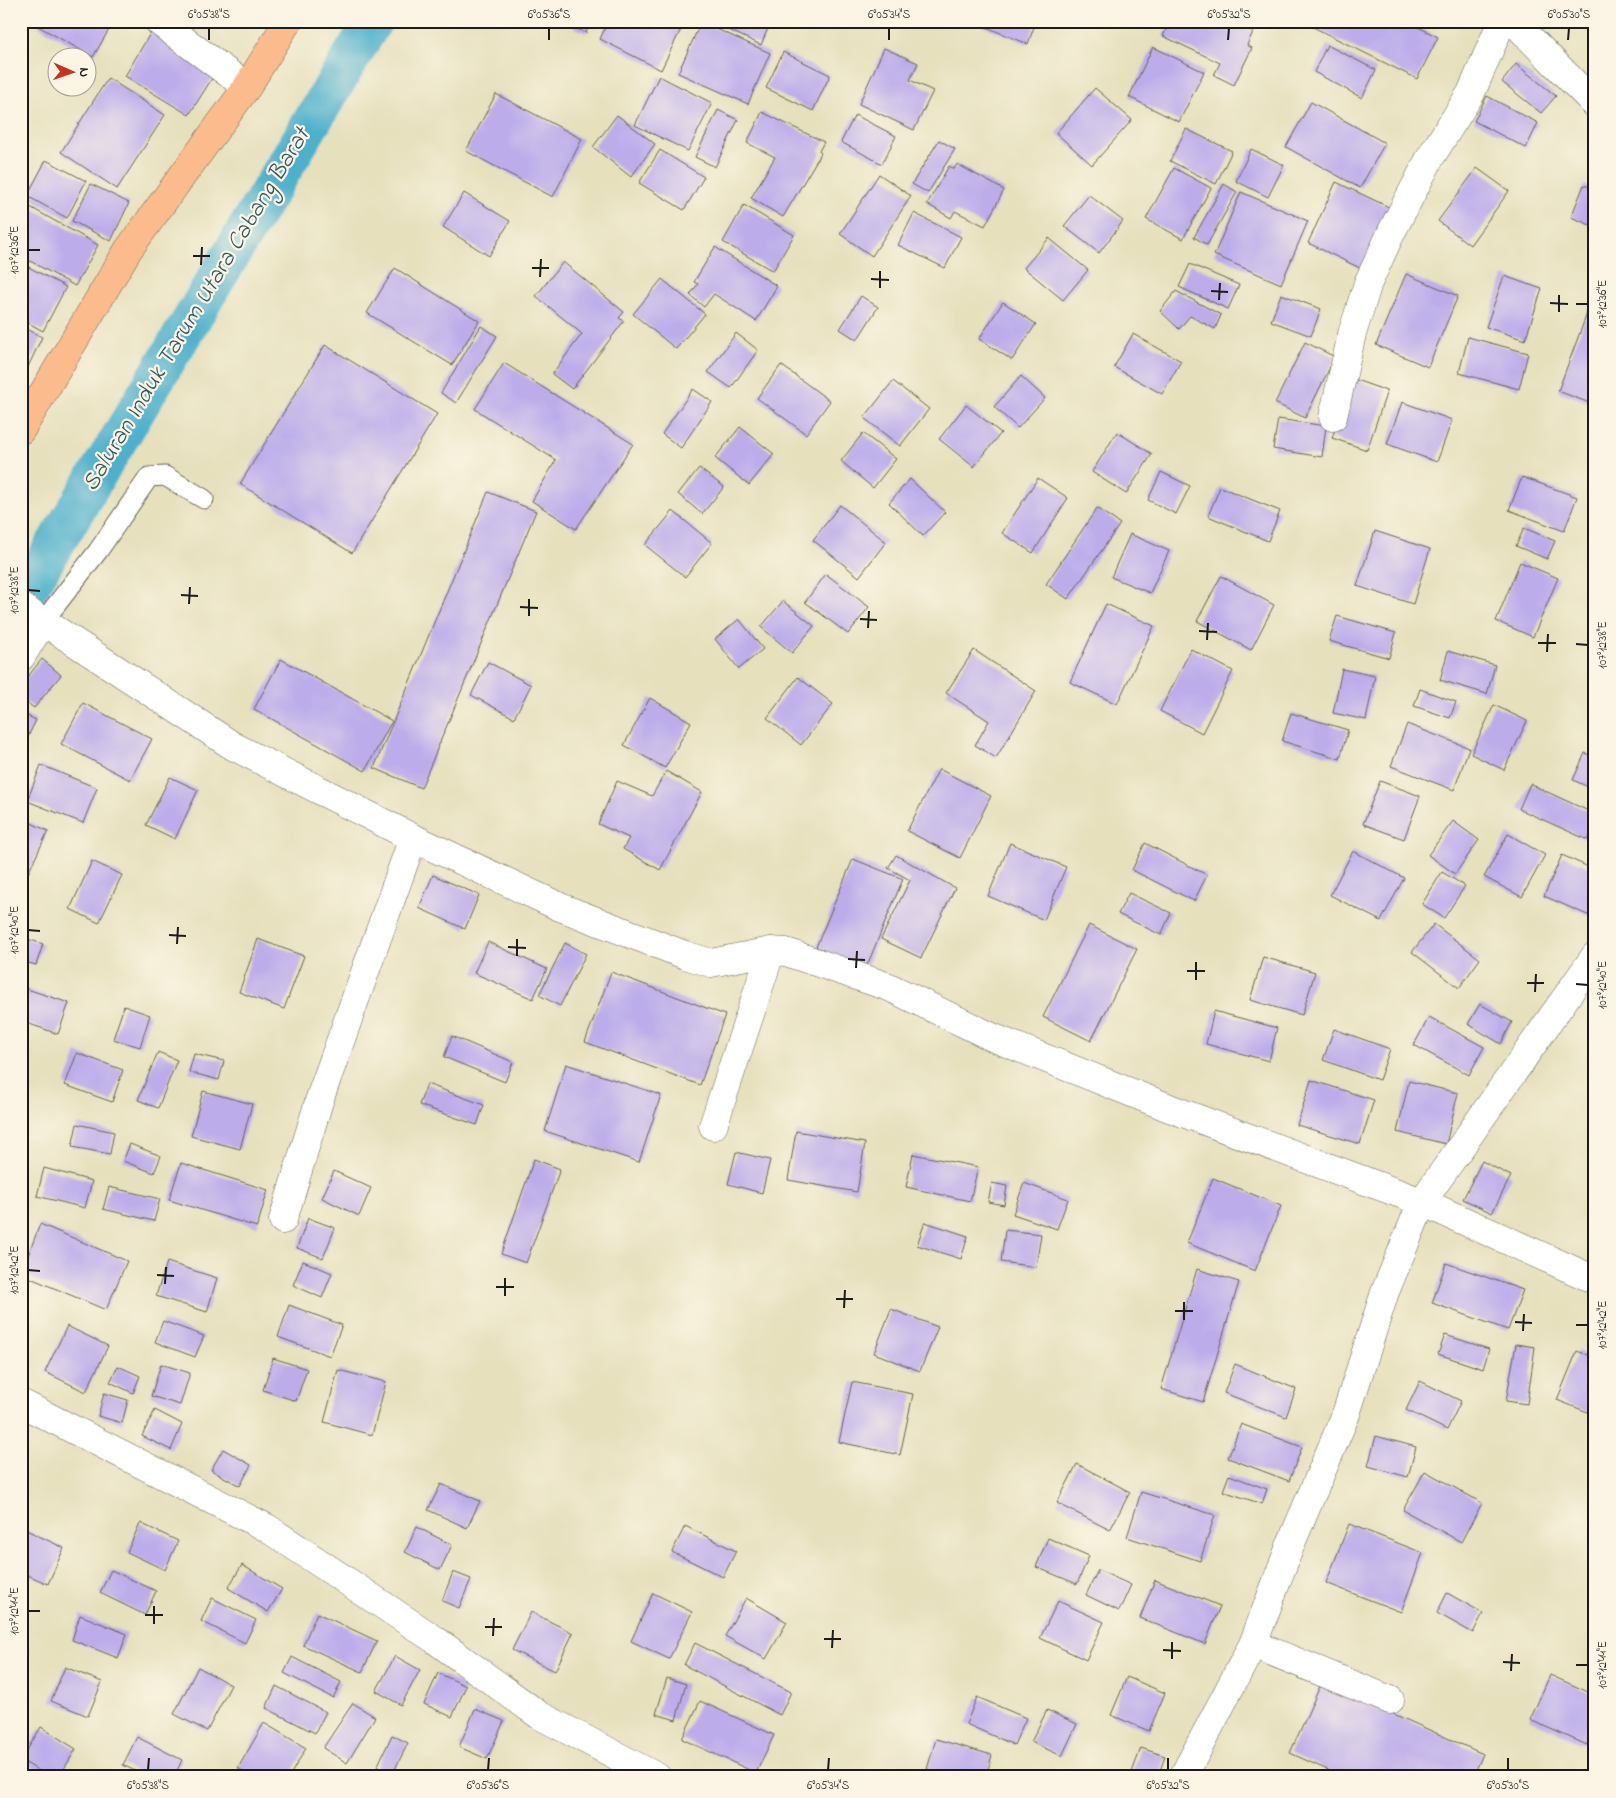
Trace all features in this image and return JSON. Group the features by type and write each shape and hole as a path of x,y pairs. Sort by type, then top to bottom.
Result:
{"main road":[{"path":"21,430 128,250 248,87 288,21"}],"street":[{"path":"158,21 248,87"},
{"path":"1334,417 1352,334 1368,283 1392,231 1430,158 1471,93 1502,21"},
{"path":"1513,21 1595,104"},
{"path":"21,657 30,614 233,746 413,838 560,907 685,955 711,963 771,951 786,952 889,987 992,1037 1172,1109 1422,1202 1595,1280"},
{"path":"283,1220 320,1098 413,838"},
{"path":"714,1126 771,951"},
{"path":"1183,1777 1253,1644 1292,1541 1346,1414 1386,1292 1422,1202 1595,956"},
{"path":"21,1403 267,1528 434,1639 539,1715 657,1777"},
{"path":"1253,1644 1390,1700"}],"lane":[{"path":"30,614 98,551 150,477 165,476 204,498"}],"building":[{"path":"41,21 114,21 98,48 77,48 38,26"},
{"path":"561,21 591,21 586,33"},
{"path":"608,21 675,21 683,25 661,70 600,39"},
{"path":"724,21 771,21 761,45 722,27"},
{"path":"971,21 1036,21 1028,44"},
{"path":"1170,21 1230,21 1253,32 1247,45 1252,48 1234,85 1214,75 1220,63 1163,36"},
{"path":"1301,21 1406,21 1438,37 1417,79"},
{"path":"701,22 770,53 748,104 678,73"},
{"path":"151,32 216,72 189,115 125,76"},
{"path":"1327,45 1376,70 1362,98 1314,72"},
{"path":"1153,47 1204,72 1179,122 1129,97"},
{"path":"884,48 918,63 910,80 933,91 914,130 859,104"},
{"path":"783,52 830,75 813,111 766,88"},
{"path":"1516,64 1556,96 1541,113 1502,82"},
{"path":"659,76 712,103 688,151 635,125"},
{"path":"108,78 165,115 117,189 61,152 95,98 98,98 98,94"},
{"path":"1095,88 1132,120 1092,165 1056,133"},
{"path":"496,94 582,139 553,197 466,151"},
{"path":"1487,96 1538,123 1526,148 1474,121"},
{"path":"1311,102 1385,143 1360,188 1286,147"},
{"path":"718,110 738,120 715,167 695,157"},
{"path":"762,112 824,142 819,151 821,153 783,217 751,198 775,157 747,143"},
{"path":"617,115 655,144 631,177 593,147"},
{"path":"855,115 896,136 882,164 841,142"},
{"path":"1186,129 1232,151 1216,184 1170,161"},
{"path":"939,140 955,149 928,193 912,184"},
{"path":"1251,149 1284,165 1268,197 1236,181"},
{"path":"660,150 704,177 684,210 639,183"},
{"path":"46,160 86,181 67,218 27,196"},
{"path":"957,164 1004,190 985,226 955,211 951,218 927,204 949,166 954,169"},
{"path":"1174,168 1211,188 1183,239 1146,219"},
{"path":"1477,168 1509,191 1470,245 1438,221"},
{"path":"879,174 911,196 872,256 840,234"},
{"path":"1336,182 1393,209 1364,270 1308,243"},
{"path":"91,184 129,203 111,241 72,221"},
{"path":"1224,184 1237,192 1207,245 1194,237"},
{"path":"1584,185 1595,189 1595,227 1571,217"},
{"path":"1241,192 1308,221 1281,284 1214,255"},
{"path":"464,193 510,221 489,256 443,227"},
{"path":"1089,195 1123,221 1099,253 1064,226"},
{"path":"21,202 98,245 75,286 21,256"},
{"path":"744,205 794,235 773,271 723,242"},
{"path":"914,213 961,237 945,268 898,245"},
{"path":"1049,238 1088,270 1063,300 1024,268"},
{"path":"715,247 777,286 756,321 714,294 704,307 690,295 698,284 694,282"},
{"path":"563,262 624,312 619,318 624,321 572,389 552,374 582,334 536,296"},
{"path":"21,263 66,287 43,331 21,319"},
{"path":"1190,264 1239,285 1228,309 1179,287"},
{"path":"395,268 479,321 452,365 367,313"},
{"path":"1406,274 1458,296 1428,367 1376,345"},
{"path":"1504,276 1542,289 1525,340 1486,327"},
{"path":"662,279 705,314 676,349 633,314"},
{"path":"1176,291 1221,315 1215,329 1190,316 1179,329 1160,311"},
{"path":"1595,292 1595,405 1558,391"},
{"path":"1281,294 1321,309 1311,336 1271,321"},
{"path":"861,296 878,307 857,340 840,329"},
{"path":"1003,302 1036,324 1012,360 979,339"},
{"path":"21,326 42,337 27,369 21,367"},
{"path":"481,326 497,336 456,403 441,393"},
{"path":"736,333 758,350 731,388 708,372"},
{"path":"1133,334 1181,361 1162,394 1114,367"},
{"path":"1468,337 1528,353 1519,389 1459,373"},
{"path":"1305,342 1335,357 1305,418 1275,403"},
{"path":"325,345 437,414 352,553 240,484"},
{"path":"504,363 633,444 576,529 532,501 556,460 475,409"},
{"path":"781,365 830,401 806,434 757,398"},
{"path":"1021,376 1045,398 1018,428 994,407"},
{"path":"1353,379 1387,391 1367,450 1332,438"},
{"path":"893,381 929,409 900,446 864,418"},
{"path":"693,389 712,402 681,448 662,434"},
{"path":"1402,402 1452,420 1437,462 1387,444"},
{"path":"966,405 1001,433 974,467 939,439"},
{"path":"1278,419 1326,426 1322,457 1273,449"},
{"path":"740,427 774,454 749,485 715,458"},
{"path":"1117,432 1152,454 1126,494 1092,472"},
{"path":"863,433 896,459 873,488 841,461"},
{"path":"699,468 724,487 702,514 678,494"},
{"path":"1161,472 1190,486 1176,514 1148,500"},
{"path":"1522,477 1577,497 1564,531 1509,510"},
{"path":"1038,478 1068,498 1033,553 1002,533"},
{"path":"910,479 945,512 923,536 889,503"},
{"path":"1220,487 1280,511 1268,541 1208,516"},
{"path":"488,492 536,511 421,788 374,768"},
{"path":"840,505 886,542 859,577 813,540"},
{"path":"1097,508 1120,524 1068,599 1046,584"},
{"path":"673,511 712,543 685,577 645,545"},
{"path":"1524,528 1555,541 1547,559 1516,546"},
{"path":"1375,531 1430,549 1413,604 1357,586"},
{"path":"1130,534 1169,551 1150,593 1111,577"},
{"path":"1520,562 1558,578 1533,637 1496,621"},
{"path":"826,574 869,607 848,634 805,602"},
{"path":"1221,576 1274,605 1251,650 1197,621"},
{"path":"783,601 814,626 792,653 761,627"},
{"path":"1106,604 1154,626 1117,704 1070,682"},
{"path":"1337,616 1396,633 1389,658 1329,641"},
{"path":"739,619 763,649 739,669 715,639"},
{"path":"1191,649 1233,671 1202,733 1160,711"},
{"path":"974,650 1036,691 996,758 975,745 989,721 946,693"},
{"path":"1448,651 1495,665 1487,694 1440,680"},
{"path":"42,659 61,675 34,708 21,698 21,685"},
{"path":"281,659 392,721 365,771 254,709"},
{"path":"488,662 531,685 514,718 471,695"},
{"path":"1342,669 1375,676 1366,720 1333,713"},
{"path":"798,677 833,704 801,745 767,718"},
{"path":"1420,689 1456,702 1450,718 1414,706"},
{"path":"650,698 691,722 665,768 624,745"},
{"path":"83,703 152,739 130,780 61,744"},
{"path":"1494,705 1527,721 1504,770 1471,754"},
{"path":"21,713 36,720 21,751"},
{"path":"1291,713 1348,730 1340,759 1282,741"},
{"path":"1407,724 1469,748 1454,790 1391,766"},
{"path":"1585,753 1595,757 1595,790 1573,780"},
{"path":"41,765 97,788 83,823 27,801"},
{"path":"939,769 991,796 960,858 907,831"},
{"path":"666,771 702,792 660,870 623,849 629,838 598,824 617,781 652,796"},
{"path":"170,777 198,790 175,839 146,825"},
{"path":"1380,781 1420,796 1404,839 1363,824"},
{"path":"1530,784 1595,814 1595,825 1588,840 1519,809"},
{"path":"21,818 48,831 23,884 21,883"},
{"path":"1453,821 1479,840 1455,874 1428,855"},
{"path":"1508,834 1545,855 1522,897 1484,877"},
{"path":"1010,843 1066,867 1044,920 988,896"},
{"path":"1145,843 1207,875 1194,901 1132,870"},
{"path":"1353,851 1404,878 1381,921 1330,895"},
{"path":"896,855 955,888 921,958 881,939 910,880 888,868"},
{"path":"1562,855 1595,870 1595,910 1592,917 1544,896"},
{"path":"853,859 903,879 866,968 816,947"},
{"path":"92,861 122,875 99,923 70,909"},
{"path":"1442,872 1465,886 1444,918 1422,904"},
{"path":"433,875 479,895 465,929 419,908"},
{"path":"1129,893 1171,913 1161,935 1118,914"},
{"path":"1434,924 1480,959 1459,988 1412,952"},
{"path":"1089,925 1137,949 1091,1041 1043,1017"},
{"path":"21,937 43,944 36,965 21,961"},
{"path":"258,939 304,956 284,1009 239,992"},
{"path":"488,942 547,969 533,999 474,973"},
{"path":"565,943 586,954 560,1006 539,995"},
{"path":"1263,957 1315,972 1302,1015 1250,1000"},
{"path":"611,972 725,1015 700,1085 585,1042"},
{"path":"21,987 69,1003 58,1034 21,1021"},
{"path":"1480,1004 1512,1022 1501,1044 1468,1024"},
{"path":"124,1006 150,1015 140,1047 113,1039"},
{"path":"1214,1011 1277,1028 1269,1061 1206,1044"},
{"path":"1429,1017 1484,1047 1469,1075 1414,1045"},
{"path":"1334,1029 1390,1049 1379,1080 1323,1060"},
{"path":"452,1036 513,1062 505,1082 444,1057"},
{"path":"158,1052 177,1060 158,1108 138,1100"},
{"path":"77,1053 123,1070 112,1102 65,1085"},
{"path":"194,1054 224,1061 219,1080 189,1072"},
{"path":"566,1064 661,1095 639,1162 545,1131"},
{"path":"1311,1080 1374,1100 1360,1144 1297,1125"},
{"path":"1409,1081 1458,1093 1446,1144 1397,1132"},
{"path":"427,1084 484,1105 477,1125 419,1105"},
{"path":"203,1091 252,1104 240,1149 191,1136"},
{"path":"77,1124 114,1132 110,1154 72,1147"},
{"path":"796,1131 865,1143 857,1192 788,1180"},
{"path":"130,1144 161,1156 154,1173 123,1161"},
{"path":"736,1152 770,1160 762,1193 728,1184"},
{"path":"913,1154 978,1167 970,1201 906,1187"},
{"path":"534,1159 560,1169 526,1263 501,1254"},
{"path":"1482,1161 1511,1176 1492,1213 1463,1199"},
{"path":"181,1163 268,1190 257,1227 169,1200"},
{"path":"44,1168 92,1181 85,1208 37,1196"},
{"path":"334,1171 371,1188 359,1216 322,1198"},
{"path":"1213,1178 1281,1206 1255,1271 1187,1243"},
{"path":"992,1183 1007,1186 1004,1205 988,1202"},
{"path":"1024,1183 1068,1199 1057,1229 1013,1214"},
{"path":"109,1187 160,1199 154,1221 103,1209"},
{"path":"308,1218 335,1228 323,1258 297,1248"},
{"path":"925,1222 968,1236 961,1259 917,1245"},
{"path":"40,1224 127,1261 106,1310 21,1274"},
{"path":"1005,1230 1041,1234 1036,1267 1001,1262"},
{"path":"303,1261 332,1273 322,1298 293,1285"},
{"path":"167,1262 217,1278 207,1312 156,1296"},
{"path":"1446,1263 1523,1290 1508,1330 1432,1303"},
{"path":"1197,1269 1239,1282 1203,1402 1161,1389"},
{"path":"289,1305 342,1325 330,1356 278,1337"},
{"path":"891,1309 938,1327 920,1371 874,1353"},
{"path":"163,1321 204,1336 195,1357 155,1342"},
{"path":"67,1326 108,1346 86,1392 45,1372"},
{"path":"1445,1335 1489,1349 1483,1369 1438,1354"},
{"path":"1516,1344 1535,1347 1527,1404 1506,1401"},
{"path":"1577,1351 1595,1358 1595,1415 1557,1400"},
{"path":"273,1358 307,1369 296,1401 263,1390"},
{"path":"161,1364 190,1373 180,1405 151,1396"},
{"path":"1235,1364 1296,1389 1286,1417 1224,1393"},
{"path":"118,1366 140,1376 133,1393 110,1382"},
{"path":"338,1370 386,1382 372,1435 324,1422"},
{"path":"1420,1381 1461,1401 1447,1430 1406,1410"},
{"path":"852,1382 913,1394 900,1455 839,1442"},
{"path":"104,1393 128,1400 122,1423 98,1416"},
{"path":"155,1410 182,1424 171,1450 142,1436"},
{"path":"1241,1424 1302,1447 1289,1481 1228,1458"},
{"path":"1376,1436 1416,1447 1408,1477 1368,1466"},
{"path":"223,1449 251,1465 240,1486 211,1470"},
{"path":"1077,1464 1130,1492 1110,1530 1057,1503"},
{"path":"1425,1471 1482,1503 1461,1542 1403,1510"},
{"path":"1229,1475 1267,1489 1262,1504 1223,1491"},
{"path":"441,1484 480,1501 467,1528 428,1510"},
{"path":"1141,1492 1215,1515 1200,1561 1127,1537"},
{"path":"140,1523 178,1541 165,1570 127,1552"},
{"path":"1349,1524 1423,1553 1401,1612 1326,1583"},
{"path":"685,1526 736,1551 723,1577 672,1552"},
{"path":"417,1527 452,1545 440,1570 405,1552"},
{"path":"22,1528 64,1548 48,1584 21,1572"},
{"path":"1048,1538 1089,1556 1077,1584 1036,1567"},
{"path":"242,1565 282,1589 268,1612 228,1588"},
{"path":"111,1570 156,1591 145,1615 100,1593"},
{"path":"1098,1570 1131,1585 1119,1611 1086,1595"},
{"path":"453,1572 471,1579 459,1608 442,1601"},
{"path":"1155,1580 1220,1606 1205,1644 1140,1618"},
{"path":"653,1593 692,1612 669,1659 631,1641"},
{"path":"1447,1593 1483,1613 1473,1633 1437,1613"},
{"path":"212,1598 256,1620 245,1643 201,1621"},
{"path":"746,1598 787,1622 766,1659 725,1636"},
{"path":"1058,1601 1104,1622 1086,1660 1040,1638"},
{"path":"21,1602 29,1608 21,1618"},
{"path":"531,1612 573,1633 555,1671 512,1650"},
{"path":"317,1613 377,1641 362,1672 303,1645"},
{"path":"80,1615 127,1634 118,1658 72,1640"},
{"path":"695,1643 791,1692 780,1715 684,1665"},
{"path":"395,1656 420,1670 401,1705 376,1691"},
{"path":"292,1657 341,1682 333,1698 284,1673"},
{"path":"65,1667 102,1682 88,1716 51,1701"},
{"path":"198,1667 231,1685 207,1731 174,1714"},
{"path":"438,1673 466,1686 452,1717 424,1704"},
{"path":"1550,1675 1595,1695 1595,1727 1587,1745 1530,1720"},
{"path":"1127,1677 1165,1693 1149,1731 1111,1715"},
{"path":"667,1678 686,1684 676,1720 656,1714"},
{"path":"1322,1682 1483,1754 1473,1777 1343,1777 1290,1753"},
{"path":"276,1686 326,1712 315,1733 266,1708"},
{"path":"977,1697 1026,1718 1014,1745 966,1724"},
{"path":"700,1701 774,1735 756,1773 682,1739"},
{"path":"353,1703 375,1717 347,1763 323,1748"},
{"path":"475,1709 504,1721 487,1759 459,1747"},
{"path":"1047,1710 1077,1724 1062,1756 1031,1742"},
{"path":"264,1723 306,1748 289,1777 252,1777 238,1768"},
{"path":"41,1727 76,1749 59,1777 49,1777 21,1760"},
{"path":"392,1735 408,1743 392,1775 377,1767"},
{"path":"137,1737 182,1760 174,1777 147,1777 123,1765"},
{"path":"936,1739 992,1755 986,1777 953,1777 927,1769"},
{"path":"1141,1748 1165,1756 1158,1777 1131,1775"},
{"path":"1055,1770 1071,1777 1052,1777"},
{"path":"1216,1772 1225,1777 1214,1777"}],"waterway":[{"name":"Saluran Induk Tarum Utara Cabang Barat","path":"21,600 373,21"}]}
